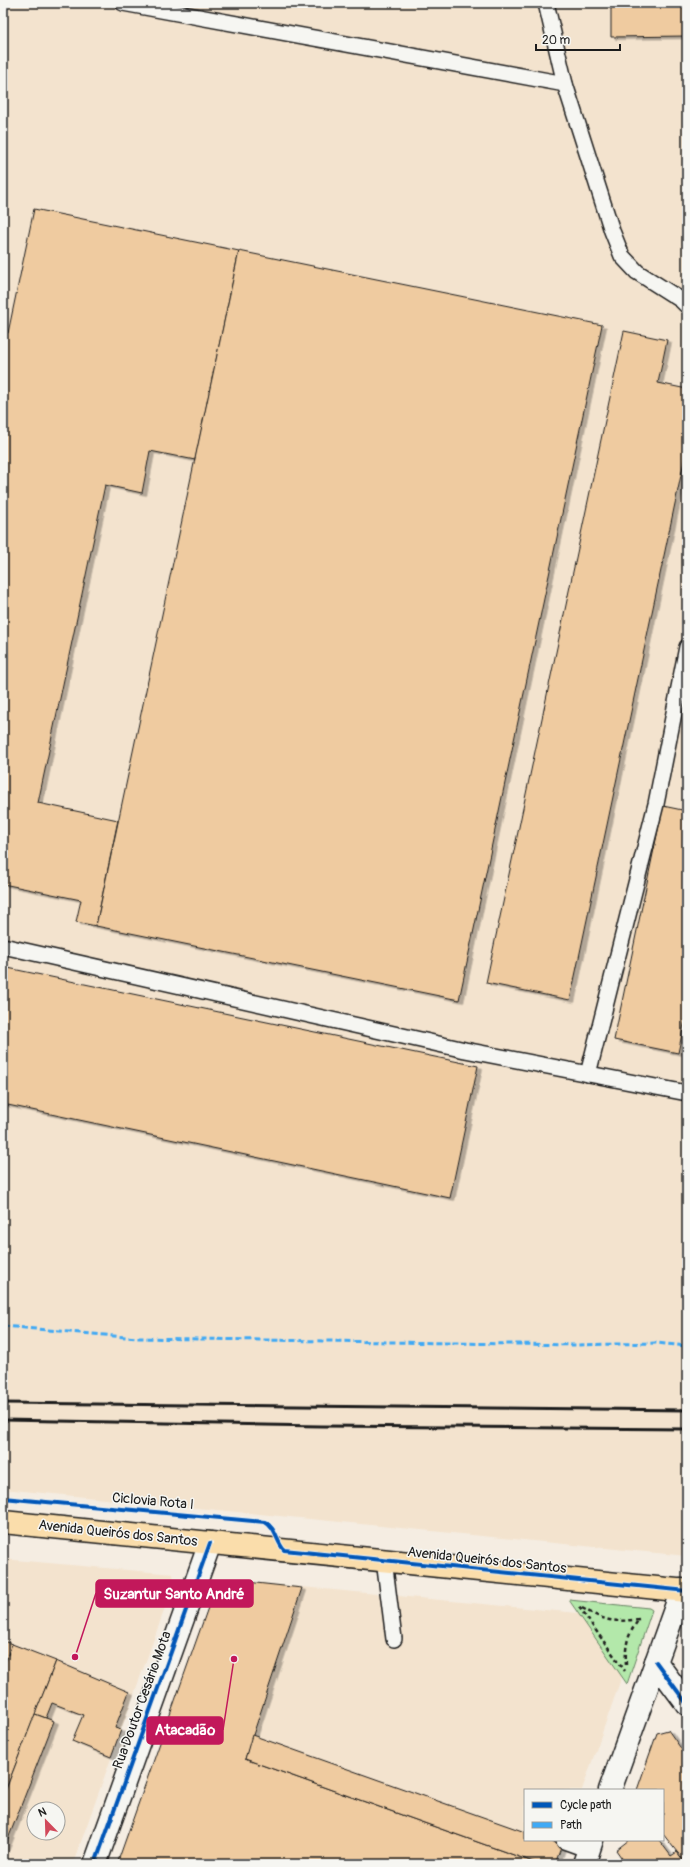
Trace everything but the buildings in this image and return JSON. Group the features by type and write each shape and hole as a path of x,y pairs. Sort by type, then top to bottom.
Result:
{"main road":[{"name":"Avenida Queirós dos Santos","path":"3,1522 684,1590"}],"street":[{"name":"Rua Doutor Cesário Mota","path":"95,1864 210,1543"},
{"path":"610,1789 656,1662 684,1590"},
{"path":"656,1662 687,1704"}],"lane":[{"path":"123,3 565,84"},
{"path":"546,3 565,84 612,231 622,256 637,272 681,300 687,306"},
{"path":"588,1074 656,804 687,647"},
{"path":"3,946 465,1050 687,1093"},
{"path":"384,1560 394,1639"},
{"path":"564,1841 588,1851"}],"path":[{"path":"552,1577 569,1600 607,1621 618,1622 639,1619 629,1634 625,1649 627,1674 581,1608"}],"shaded area":[{"path":"3,3 687,3 687,1556 3,1489"},
{"path":"3,1559 173,1574 174,1583 73,1864 3,1864"},
{"path":"228,1580 578,1613 622,1676 582,1789 524,1789 524,1841 564,1841 555,1864 117,1864 216,1585"}],"green space":[{"path":"569,1600 649,1608 652,1610 627,1684"}],"railway":[{"path":"3,1403 687,1410"},
{"path":"3,1420 321,1426 687,1429"}],"marked path":[{"path":"3,1326 137,1338 577,1345 656,1343 687,1346"}],"cycle path":[{"name":"Ciclovia Rota I","path":"3,1498 265,1522 274,1531 284,1550 687,1591"},
{"path":"95,1864 210,1543"},
{"path":"656,1662 687,1704"}],"place":[{"name":"Suzantur Santo André","path":"75,1657"},
{"name":"Atacadão","path":"234,1659"}]}
